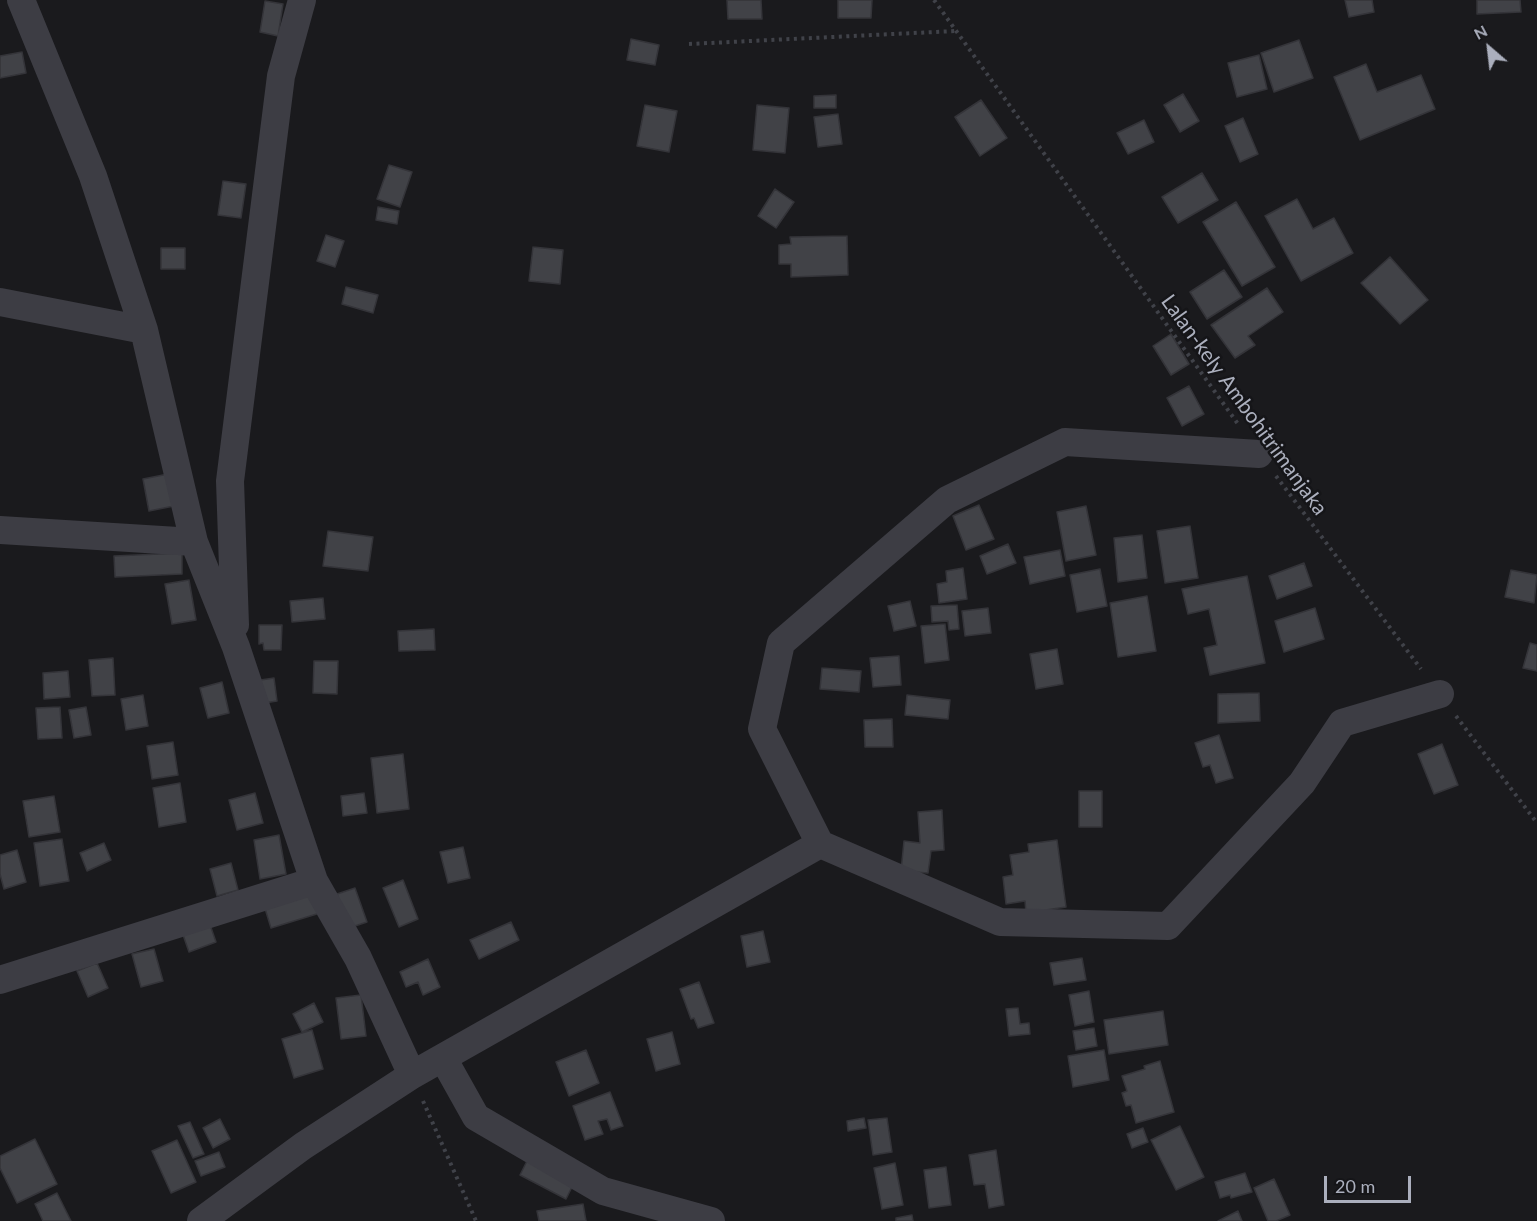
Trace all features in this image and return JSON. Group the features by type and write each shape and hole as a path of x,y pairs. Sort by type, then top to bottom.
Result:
{"street":[{"path":"21,0 93,176 144,330 194,542 236,647 314,881 358,958 412,1075"},
{"path":"236,647 230,482 281,76 302,0"},
{"path":"0,302 144,330"},
{"path":"1259,454 1065,442 946,500 780,643 762,729 820,844 1000,922 1168,926 1302,783 1342,723 1440,694"},
{"path":"0,530 194,542"},
{"path":"201,1221 303,1146 412,1075 820,844"},
{"path":"0,980 314,881"},
{"path":"443,1058 476,1117 603,1191 711,1221"}],"path":[{"name":"Lalan-kely Ambohitrimanjaka","path":"934,0 1259,454 1537,824"},
{"path":"689,44 956,31"},
{"path":"412,1075 476,1221"}],"building":[{"path":"727,0 761,0 762,19 728,19"},
{"path":"838,0 872,0 871,18 838,18"},
{"path":"1345,0 1372,0 1374,12 1349,17"},
{"path":"1477,0 1520,0 1521,12 1477,14"},
{"path":"265,1 283,4 278,36 260,32"},
{"path":"631,39 659,45 655,65 627,60"},
{"path":"1299,40 1313,78 1274,92 1261,53"},
{"path":"22,52 26,73 0,78 0,56"},
{"path":"1259,55 1267,89 1237,97 1228,63"},
{"path":"1366,64 1377,92 1421,75 1435,109 1360,140 1334,77"},
{"path":"1183,94 1199,121 1180,132 1164,105"},
{"path":"836,95 836,108 814,108 814,96"},
{"path":"981,100 1007,138 980,156 955,117"},
{"path":"645,105 677,111 669,152 637,146"},
{"path":"757,105 789,108 785,153 753,150"},
{"path":"838,114 842,144 818,147 814,117"},
{"path":"1243,118 1258,154 1240,162 1225,126"},
{"path":"1144,120 1154,142 1128,154 1117,133"},
{"path":"389,165 412,172 400,207 377,199"},
{"path":"1202,173 1218,200 1178,223 1162,197"},
{"path":"223,181 246,184 241,218 218,215"},
{"path":"775,189 794,202 776,228 758,216"},
{"path":"1297,199 1313,229 1334,218 1353,253 1301,281 1265,216"},
{"path":"1236,202 1275,267 1242,286 1203,222"},
{"path":"378,207 399,211 397,224 376,220"},
{"path":"326,235 344,241 335,267 317,261"},
{"path":"847,236 848,275 791,277 791,264 779,264 779,245 791,244 790,237"},
{"path":"533,247 563,250 560,284 529,281"},
{"path":"161,248 185,248 185,269 161,269"},
{"path":"1390,257 1428,300 1400,324 1361,283"},
{"path":"1224,270 1242,297 1207,319 1190,292"},
{"path":"346,287 378,295 373,313 342,304"},
{"path":"1267,288 1283,312 1248,336 1255,345 1235,358 1211,325"},
{"path":"1171,334 1189,364 1171,375 1153,346"},
{"path":"1189,386 1204,414 1182,426 1167,398"},
{"path":"168,474 174,506 149,511 143,479"},
{"path":"979,505 994,539 966,550 953,516"},
{"path":"1086,506 1096,555 1066,561 1057,512"},
{"path":"1190,526 1198,578 1165,583 1157,531"},
{"path":"328,531 373,537 368,571 323,566"},
{"path":"1142,535 1147,578 1118,582 1114,538"},
{"path":"1008,544 1016,563 987,574 980,556"},
{"path":"1060,550 1065,576 1030,584 1024,557"},
{"path":"182,553 182,574 115,577 114,556"},
{"path":"1304,563 1312,586 1277,599 1269,576"},
{"path":"963,568 967,599 939,603 937,584 947,582 946,571"},
{"path":"1100,569 1107,606 1077,612 1070,575"},
{"path":"1511,570 1537,575 1534,603 1505,597"},
{"path":"1247,576 1265,663 1210,675 1204,648 1217,645 1209,609 1188,614 1182,589"},
{"path":"189,580 196,620 172,624 165,584"},
{"path":"1147,596 1156,651 1118,657 1110,603"},
{"path":"323,598 325,619 292,622 290,601"},
{"path":"910,601 916,626 894,631 888,606"},
{"path":"957,605 959,629 949,630 948,621 932,622 931,606"},
{"path":"988,608 991,633 965,636 962,611"},
{"path":"1315,608 1324,639 1284,652 1275,621"},
{"path":"945,624 949,660 925,663 921,626"},
{"path":"259,625 282,625 281,650 264,650 263,643 259,644"},
{"path":"434,629 435,650 399,651 398,631"},
{"path":"1530,643 1537,645 1537,671 1523,668"},
{"path":"1057,649 1063,684 1036,689 1030,654"},
{"path":"899,656 901,685 873,687 870,658"},
{"path":"113,658 115,695 92,696 89,660"},
{"path":"314,661 338,661 337,694 313,693"},
{"path":"822,668 861,671 859,692 820,689"},
{"path":"68,671 70,697 44,699 43,673"},
{"path":"274,678 277,701 258,704 254,681"},
{"path":"222,682 229,713 208,718 200,688"},
{"path":"1259,693 1260,721 1218,723 1218,694"},
{"path":"143,695 148,726 126,730 121,699"},
{"path":"907,695 950,700 948,719 905,715"},
{"path":"60,707 62,738 38,739 36,708"},
{"path":"86,707 91,735 74,738 69,710"},
{"path":"892,719 893,747 865,747 864,720"},
{"path":"1219,735 1233,778 1216,783 1210,765 1203,767 1195,743"},
{"path":"173,742 178,775 152,779 147,746"},
{"path":"1442,744 1458,785 1434,794 1418,754"},
{"path":"403,754 409,809 377,813 371,758"},
{"path":"180,783 186,822 159,827 153,788"},
{"path":"1079,791 1102,791 1102,827 1079,827"},
{"path":"255,793 263,823 237,830 229,800"},
{"path":"364,793 367,813 343,816 341,796"},
{"path":"54,796 60,832 29,837 23,801"},
{"path":"942,810 944,850 931,851 928,873 901,871 904,841 920,843 918,812"},
{"path":"279,835 286,874 260,879 254,840"},
{"path":"62,839 69,881 40,886 34,843"},
{"path":"1057,840 1066,907 1026,913 1025,901 1006,904 1003,877 1013,875 1010,855 1029,852 1028,844"},
{"path":"104,843 111,860 87,871 80,853"},
{"path":"463,847 470,878 448,883 440,852"},
{"path":"17,850 26,882 4,889 0,874 0,855"},
{"path":"231,863 238,890 217,896 210,869"},
{"path":"403,880 418,919 399,927 383,888"},
{"path":"312,887 320,913 271,928 263,902"},
{"path":"355,888 367,922 349,928 337,894"},
{"path":"208,919 216,942 189,952 181,929"},
{"path":"511,922 519,940 479,959 470,940"},
{"path":"763,931 770,962 747,967 741,936"},
{"path":"154,949 163,981 141,987 132,954"},
{"path":"1082,958 1086,980 1054,985 1050,963"},
{"path":"428,959 440,987 423,995 418,982 406,987 400,972"},
{"path":"97,963 108,988 88,997 77,971"},
{"path":"699,982 714,1023 698,1028 694,1018 691,1019 680,989"},
{"path":"1089,991 1094,1022 1075,1026 1069,995"},
{"path":"361,995 366,1036 341,1039 336,998"},
{"path":"314,1003 323,1022 302,1032 293,1014"},
{"path":"1018,1008 1020,1024 1029,1023 1030,1034 1009,1036 1006,1009"},
{"path":"1163,1011 1168,1045 1109,1054 1104,1020"},
{"path":"1094,1028 1097,1046 1076,1050 1073,1031"},
{"path":"312,1030 323,1069 294,1078 282,1039"},
{"path":"672,1032 680,1064 656,1071 647,1039"},
{"path":"586,1050 599,1083 569,1096 556,1062"},
{"path":"1104,1050 1109,1080 1073,1087 1068,1056"},
{"path":"1160,1061 1174,1112 1136,1123 1131,1105 1126,1106 1122,1093 1127,1091 1122,1076 1145,1069 1144,1066"},
{"path":"610,1092 623,1126 611,1130 607,1119 598,1121 603,1134 585,1140 573,1106"},
{"path":"864,1118 866,1128 848,1131 847,1121"},
{"path":"887,1118 892,1152 873,1155 868,1120"},
{"path":"220,1119 230,1139 213,1148 203,1128"},
{"path":"190,1122 204,1154 193,1158 178,1126"},
{"path":"1180,1126 1204,1177 1176,1190 1151,1140"},
{"path":"1143,1128 1148,1142 1132,1148 1127,1134"},
{"path":"35,1139 57,1184 17,1203 0,1168 0,1156"},
{"path":"177,1140 196,1182 171,1193 152,1151"},
{"path":"996,1150 1004,1205 989,1208 985,1184 974,1185 969,1155"},
{"path":"219,1152 225,1167 201,1176 195,1161"},
{"path":"531,1153 577,1177 566,1199 520,1175"},
{"path":"895,1163 903,1205 882,1209 874,1168"},
{"path":"946,1167 951,1205 929,1208 924,1170"},
{"path":"1245,1173 1252,1192 1231,1198 1230,1195 1220,1198 1215,1182"},
{"path":"1274,1179 1290,1215 1276,1221 1268,1221 1254,1188"},
{"path":"57,1193 71,1221 43,1221 35,1204"},
{"path":"583,1204 586,1221 539,1221 537,1211"},
{"path":"1238,1211 1242,1221 1218,1221"},
{"path":"912,1215 913,1221 896,1221 896,1218"}]}
